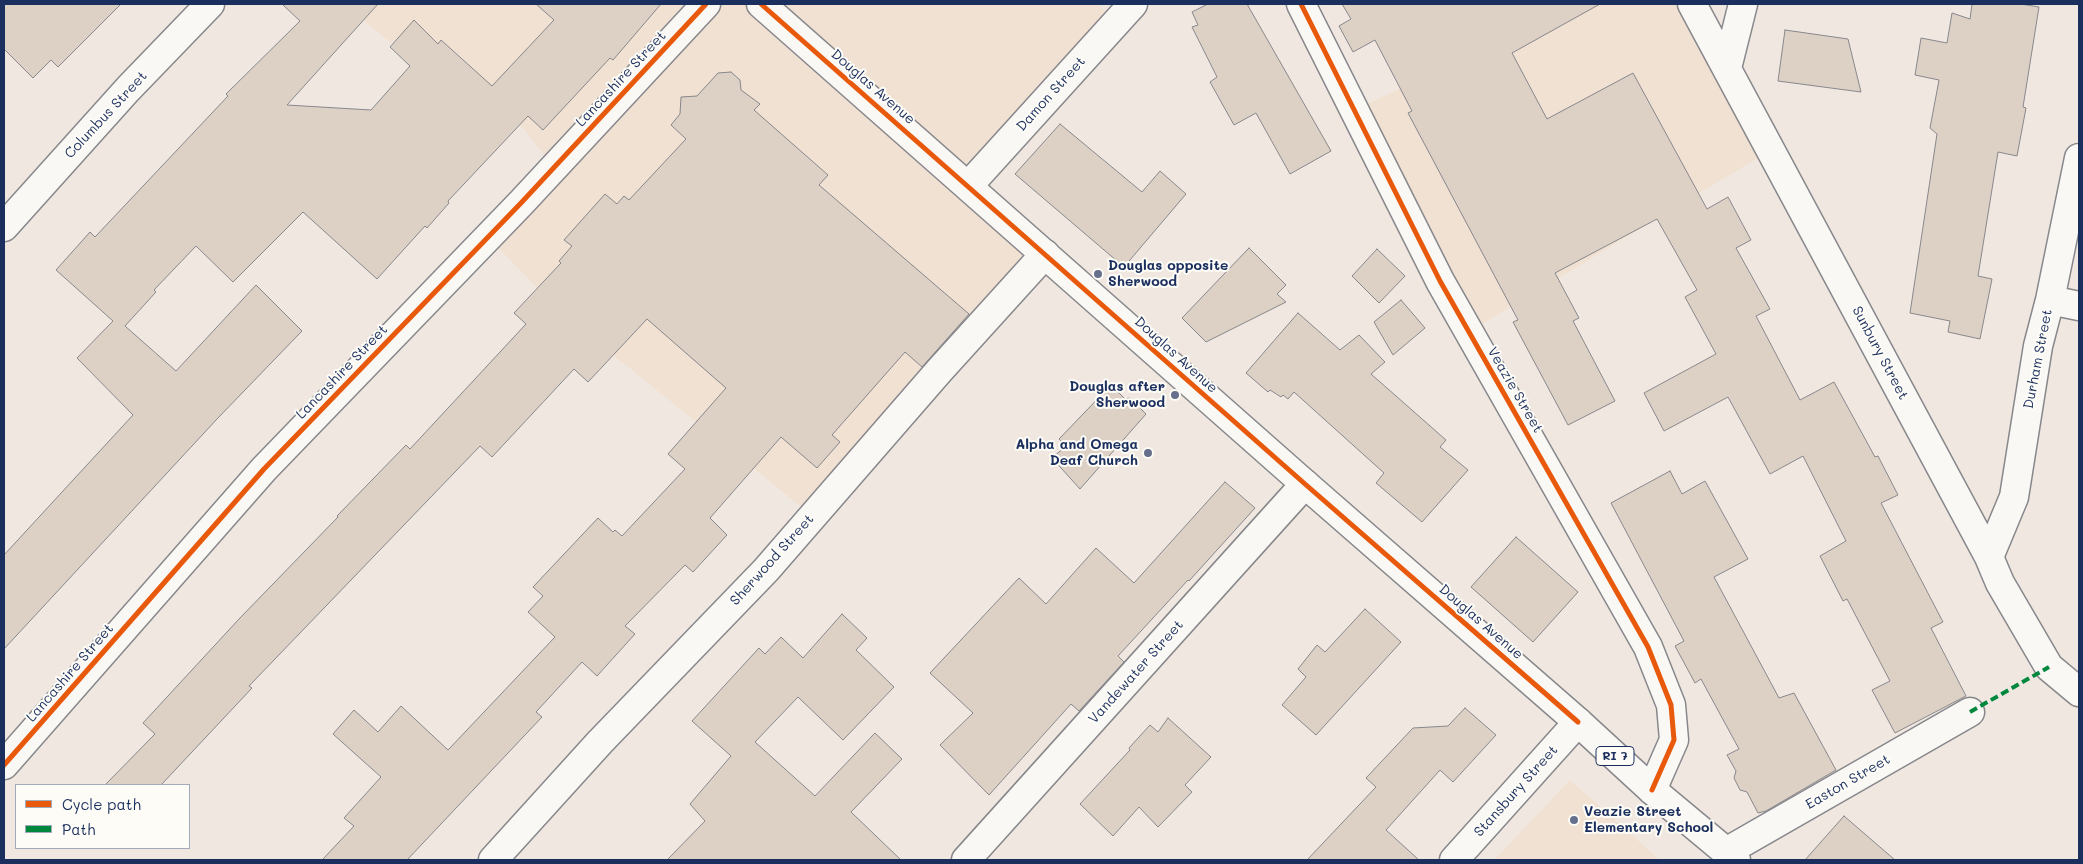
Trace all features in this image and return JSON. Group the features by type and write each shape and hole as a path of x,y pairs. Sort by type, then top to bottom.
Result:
{"street":[{"name":"Columbus Street","path":"4,227 128,89 210,4"},
{"name":"Lancashire Street","path":"4,765 264,468 521,203 706,4"},
{"name":"Douglas Avenue","path":"761,4 1578,722 1652,790 1731,856"},
{"name":"Damon Street","path":"969,185 1133,4"},
{"name":"Veazie Street","path":"1301,4 1440,281 1648,647 1671,705 1674,740 1652,790"},
{"name":"Sunbury Street","path":"1692,4 1989,557 2000,583 2049,667 2079,692"},
{"path":"1727,68 1743,4"},
{"name":"Durham Street","path":"1989,557 2014,497 2038,346 2050,300 2079,158"},
{"name":"Sherwood Street","path":"494,860 600,742 766,570 939,371 1045,254"},
{"path":"2050,300 2079,306"},
{"name":"Vandewater Street","path":"966,860 1305,484"},
{"name":"Easton Street","path":"1731,856 1970,712"},
{"name":"Stansbury Street","path":"1454,860 1578,722"}],"shaded area":[{"path":"343,4 1097,4 1114,20 973,181 1037,251 810,514 560,312 491,240 553,170 545,156 510,112 423,36 390,42"},
{"path":"1581,4 1689,4 1761,156 1469,332 1354,110"},
{"name":"Veazie Street Elementary School","path":"1570,780 1660,860 1494,860"}],"building":[{"path":"4,4 121,4 58,67 51,60 33,78 4,49"},
{"path":"282,4 378,4 287,105 371,110 410,66 390,47 414,20 438,44 441,40 492,86 554,20 536,4 661,4 613,60 610,58 543,130 528,116 448,201 449,203 427,228 425,226 377,279 303,212 233,282 196,246 154,290 156,292 125,326 176,371 256,285 302,331 217,419 4,649 4,555 133,415 77,358 113,321 56,270 90,232 95,237 228,96 226,94 300,21"},
{"path":"1208,4 1247,4 1331,151 1290,174 1256,113 1234,125 1210,82 1217,77 1192,27 1198,25 1192,12"},
{"path":"1342,4 1600,4 1512,53 1547,119 1633,73 1707,209 1728,197 1751,240 1736,248 1770,309 1756,316 1800,400 1834,382 1875,457 1878,456 1898,495 1881,503 1943,622 1931,628 1966,696 1895,733 1872,690 1890,681 1847,599 1843,601 1820,556 1846,541 1803,456 1770,474 1728,397 1664,431 1644,393 1716,354 1685,297 1697,290 1657,219 1555,273 1579,318 1573,321 1615,401 1568,425 1513,322 1518,320 1408,113 1412,111 1375,40 1353,52 1339,26 1351,19"},
{"path":"1972,4 2021,4 2039,7 2023,107 2026,108 2017,156 1998,152 1978,276 1992,279 1980,339 1948,332 1950,321 1910,313 1937,134 1930,128 1939,80 1915,75 1921,38 1947,43 1952,13 1970,19"},
{"path":"1785,30 1848,39 1861,92 1778,81"},
{"path":"731,72 740,80 741,90 760,104 754,110 828,175 819,185 969,314 922,367 905,352 832,435 840,442 817,468 781,437 710,518 727,535 693,572 685,565 625,626 635,634 597,676 582,662 536,712 542,717 407,860 322,860 354,826 344,818 381,777 333,734 354,710 378,732 401,706 448,750 555,637 528,612 543,596 533,587 598,518 613,532 615,530 622,536 685,469 668,454 726,388 647,319 588,382 574,369 492,457 480,446 249,686 252,688 162,784 106,784 155,734 143,723 337,516 406,445 410,449 526,324 514,313 561,263 559,261 572,246 564,240 605,194 617,204 624,196 629,200 686,139 671,125 680,114 681,97 697,96 718,73"},
{"path":"1060,124 1142,192 1160,171 1186,194 1124,267 1015,174"},
{"path":"1249,248 1286,285 1277,294 1286,302 1206,342 1182,318"},
{"path":"1377,249 1405,276 1379,303 1352,276"},
{"path":"1401,300 1425,328 1393,355 1374,322"},
{"path":"1298,313 1340,350 1359,335 1385,362 1371,374 1446,440 1440,447 1468,470 1422,522 1376,483 1384,473 1294,392 1288,399 1270,390 1268,392 1246,373"},
{"path":"1111,385 1125,399 1130,398 1146,414 1080,489 1052,458 1066,446 1059,439"},
{"path":"1670,471 1682,494 1705,481 1748,559 1714,577 1779,698 1794,693 1836,770 1766,811 1758,813 1747,792 1740,790 1734,778 1736,771 1727,755 1739,749 1701,679 1695,683 1675,646 1684,641 1611,503"},
{"path":"1225,482 1255,508 1118,656 1124,662 1079,711 1071,704 989,795 940,745 973,713 930,673 1019,578 1046,604 1096,548 1134,583"},
{"path":"1516,537 1578,592 1533,642 1471,587"},
{"path":"1365,609 1401,642 1316,735 1282,705 1306,677 1298,669 1317,645 1325,652"},
{"path":"842,614 867,638 856,650 894,687 843,740 798,697 755,742 815,796 875,733 902,759 851,812 901,860 667,860 705,821 690,804 731,756 692,721 759,648 765,654 781,637 803,658"},
{"path":"1465,708 1496,735 1453,782 1440,770 1386,830 1419,860 1307,860 1376,787 1366,778 1413,728 1448,726"},
{"path":"1168,718 1211,757 1185,785 1192,792 1158,827 1139,807 1113,836 1080,804 1130,750 1129,748 1150,725 1158,732"},
{"path":"1844,816 1895,860 1805,860"}],"marked path":[{"path":"1970,712 2049,667"}],"cycle path":[{"path":"4,765 264,469 521,203 706,4"},
{"path":"761,4 1578,722"},
{"path":"1301,4 1440,281 1648,647 1671,705 1674,740 1652,790"}],"place":[{"name":"Douglas opposite Sherwood","path":"1098,274"},
{"name":"Douglas after Sherwood","path":"1175,395"},
{"name":"Alpha and Omega Deaf Church","path":"1148,453"},
{"name":"Veazie Street Elementary School","path":"1574,820"}]}
